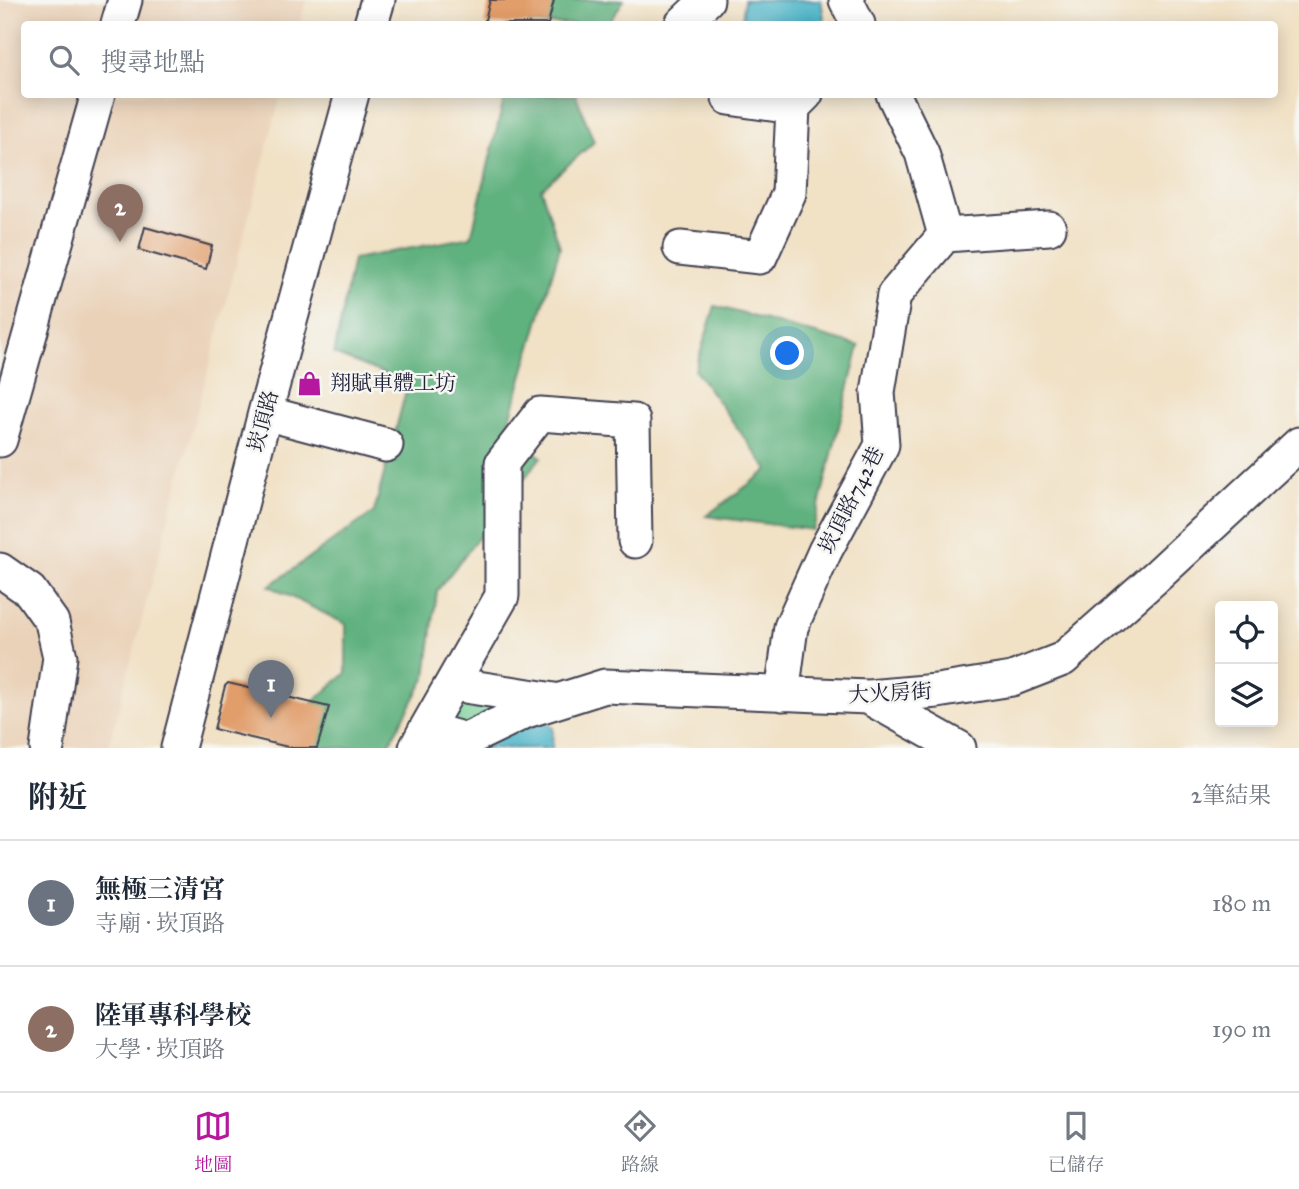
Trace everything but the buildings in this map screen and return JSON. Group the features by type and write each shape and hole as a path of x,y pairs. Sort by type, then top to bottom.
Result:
{"street":[{"path":"119,21 125,0"},
{"path":"372,21 378,0"},
{"path":"685,21 708,0"},
{"path":"845,0 856,21"},
{"path":"0,440 97,98"},
{"name":"崁頂路","path":"178,748 351,98"},
{"path":"680,248 760,257 789,193 799,101 729,98"},
{"path":"895,98 922,153 945,235 1049,228"},
{"name":"崁頂路742巷","path":"782,694 791,627 825,551 882,445 878,392 894,295 945,235"},
{"path":"265,413 386,445"},
{"path":"421,738 502,596 502,463 540,414 633,421 635,541"},
{"name":"大火房街","path":"421,738 466,740 526,711 605,686 868,697 937,691 1012,679 1063,659 1299,444"},
{"path":"0,569 30,592 52,622 60,657 47,748"},
{"path":"452,684 558,701"},
{"path":"868,697 959,748"}],"shaded area":[{"path":"0,0 306,0 301,21 21,21 21,98 280,98 108,748 0,748"}],"green space":[{"path":"537,0 624,0 610,21 530,21"},
{"path":"504,98 577,98 594,142 541,189 560,247 507,429 541,457 437,591 426,677 387,748 285,748 300,713 346,673 346,624 269,586 374,512 408,383 334,354 353,259 471,237"},
{"path":"715,306 859,346 813,530 706,516 768,470 695,370"},
{"path":"450,695 494,696 498,712 468,726 437,718"}],"water":[{"path":"744,0 821,0 824,21 742,21"},
{"path":"544,721 553,728 552,748 471,748"}],"place":[{"name":"陸軍專科學校","path":"120,242"},
{"name":"翔賦車體工坊","path":"310,383"},
{"name":"無極三清宮","path":"271,718"}]}
